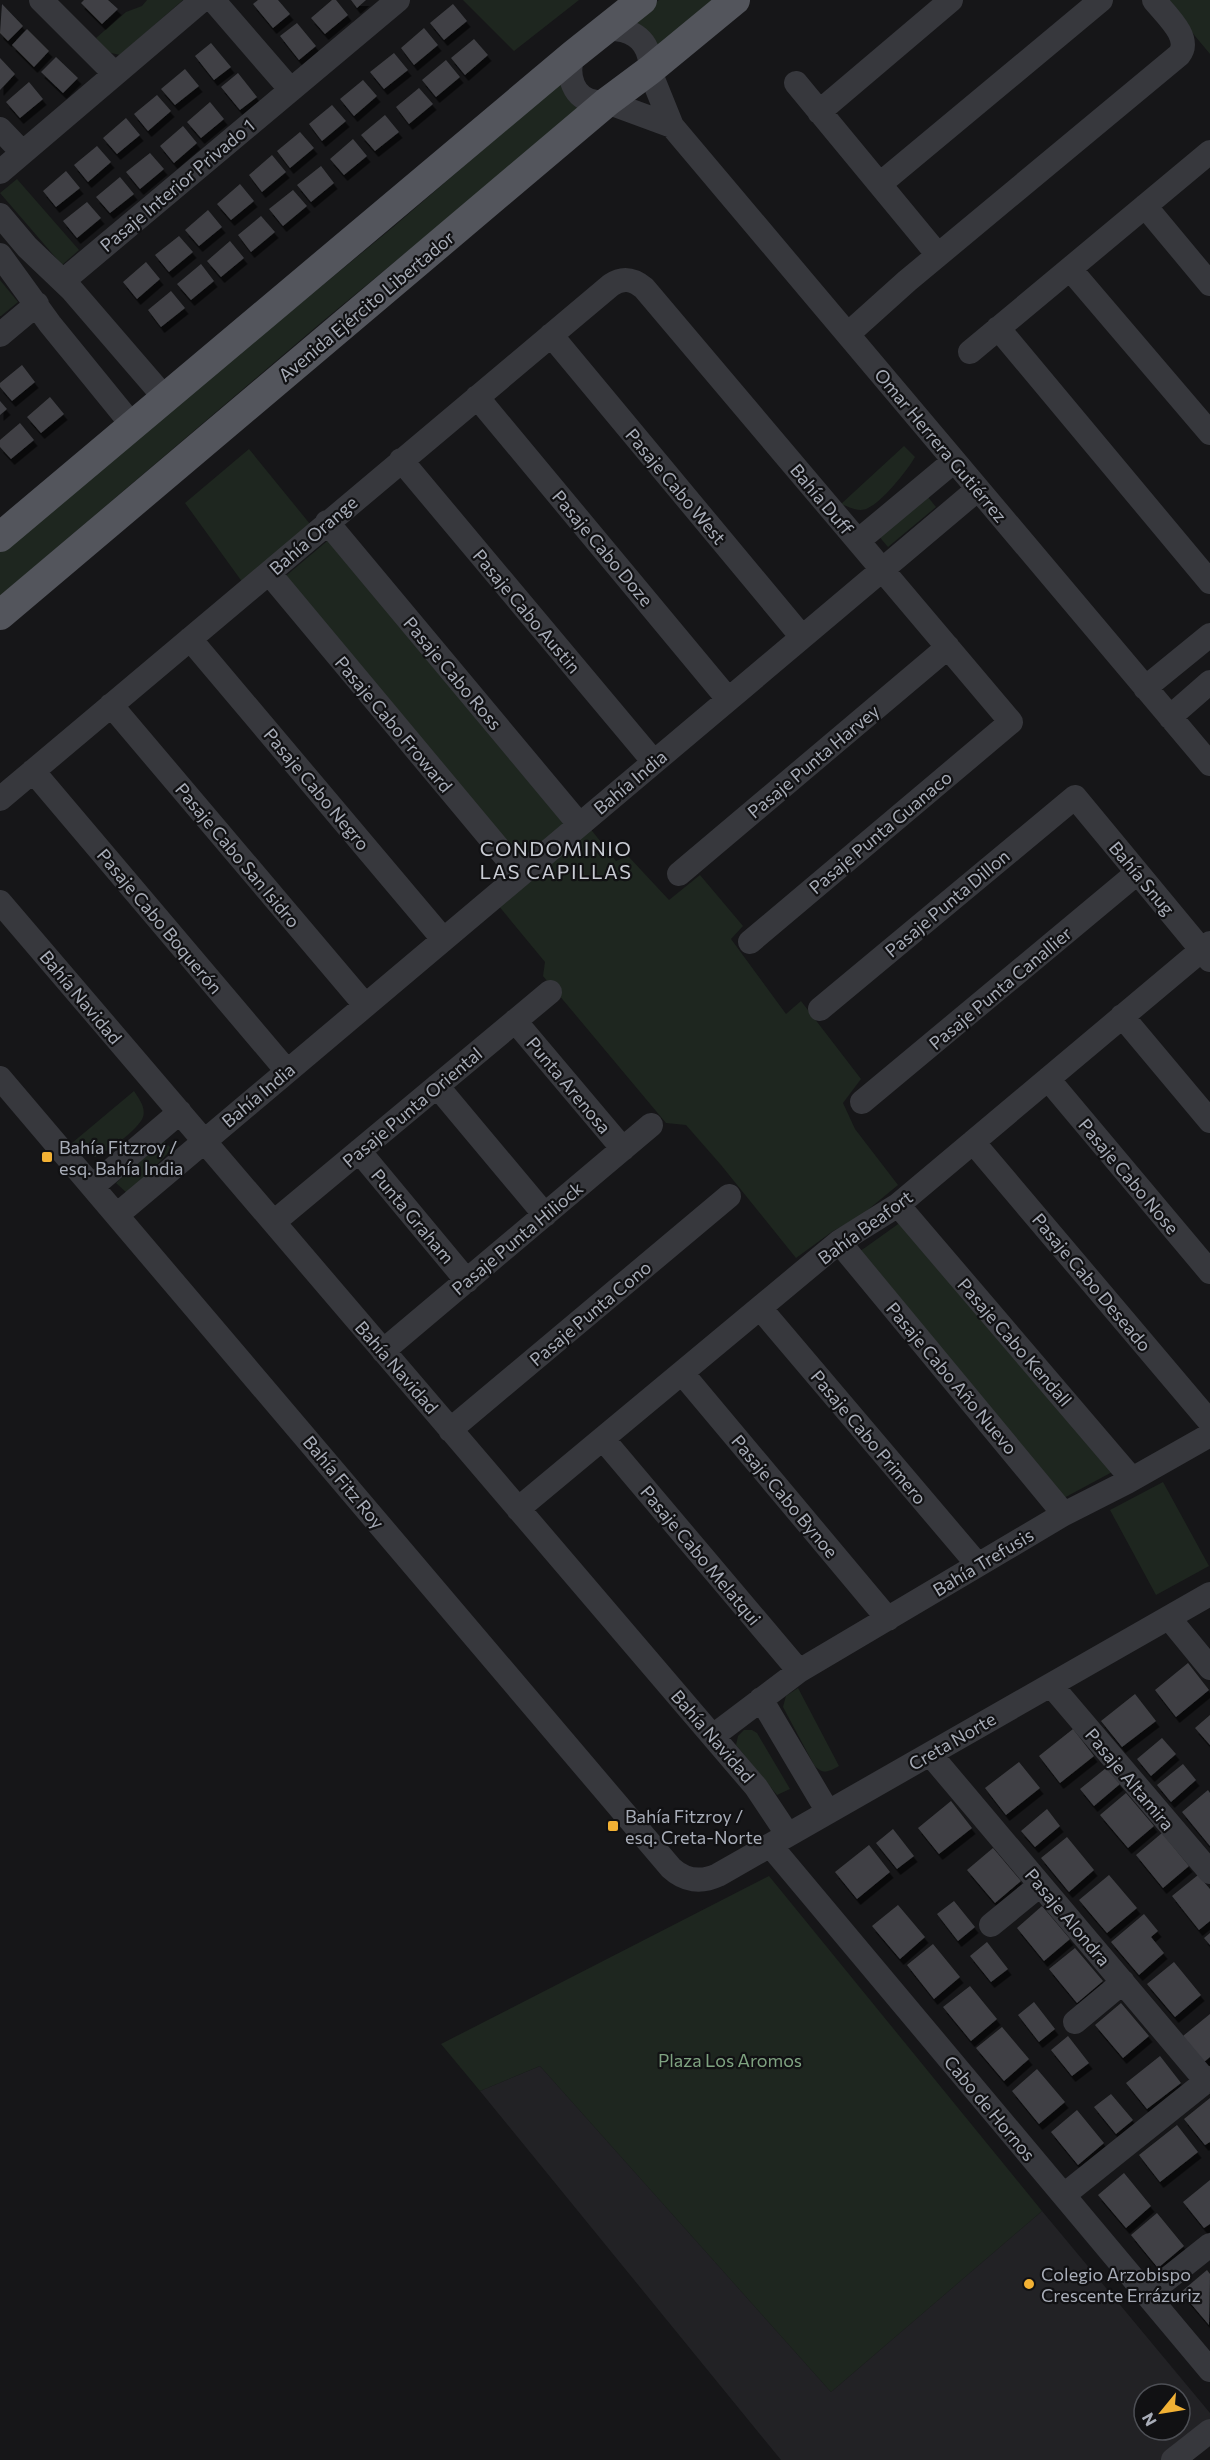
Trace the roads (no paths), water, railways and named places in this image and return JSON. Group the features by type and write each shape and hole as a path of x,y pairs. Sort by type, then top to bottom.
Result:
{"main road":[{"path":"0,537 573,55 642,0"},
{"name":"Avenida Ejército Libertador","path":"0,615 607,102 735,0"}],"street":[{"path":"41,0 115,74"},
{"path":"0,172 202,0"},
{"path":"213,0 291,90"},
{"name":"Pasaje Interior Privado 1","path":"63,281 398,0"},
{"path":"819,112 951,0"},
{"path":"880,184 1101,0"},
{"path":"848,334 938,255 1183,51 1183,39 1154,0"},
{"name":"Omar Herrera Gutiérrez","path":"606,29 630,32 640,38 647,48 650,70 672,126 1210,764"},
{"name":"Omar Herrera Gutiérrez","path":"573,55 569,71 576,90 584,98 595,102 607,102 672,126"},
{"path":"796,83 938,255"},
{"path":"0,129 22,152"},
{"path":"970,352 1210,152"},
{"path":"1145,206 1210,284"},
{"path":"0,215 27,247 63,281 165,398"},
{"path":"0,255 133,426"},
{"path":"1070,269 1210,433"},
{"name":"Bahía Orange","path":"0,799 611,285 616,281 630,280"},
{"name":"Bahía Duff","path":"630,280 644,288 1011,722"},
{"path":"0,335 36,304"},
{"path":"998,328 1210,582"},
{"name":"Pasaje Cabo West","path":"551,335 802,637"},
{"name":"Pasaje Cabo Doze","path":"477,397 728,699"},
{"name":"Pasaje Cabo Austin","path":"401,460 654,762"},
{"path":"858,541 954,461"},
{"name":"Bahía India","path":"117,1215 978,489"},
{"name":"Pasaje Cabo Ross","path":"327,522 579,825"},
{"name":"Pasaje Cabo Froward","path":"269,573 520,874"},
{"path":"1145,688 1210,635"},
{"name":"Pasaje Cabo Negro","path":"190,639 443,939"},
{"name":"Pasaje Punta Harvey","path":"679,874 948,647"},
{"path":"1170,717 1210,682"},
{"name":"Pasaje Cabo San Isidro","path":"111,705 365,1005"},
{"name":"Pasaje Punta Guanaco","path":"750,942 1011,722"},
{"name":"Pasaje Cabo Boquerón","path":"33,771 287,1071"},
{"name":"Bahía Snug","path":"1075,797 1137,873 1207,951"},
{"name":"Pasaje Punta Dillon","path":"820,1009 1075,797"},
{"name":"Pasaje Punta Canallier","path":"862,1102 1137,873"},
{"name":"Bahía Navidad","path":"0,902 765,1798 779,1840"},
{"name":"Bahía Beafort","path":"518,1509 839,1242 898,1205 1122,1016 1207,951"},
{"name":"Pasaje Punta Oriental","path":"273,1222 550,992"},
{"path":"1122,1016 1210,1121"},
{"name":"Punta Arenosa","path":"515,1021 622,1149"},
{"name":"Bahía Fitz Roy","path":"0,1078 671,1868 677,1874 693,1880"},
{"name":"Pasaje Cabo Nose","path":"1047,1079 1210,1272"},
{"path":"437,1086 545,1215"},
{"path":"93,1186 180,1113"},
{"name":"Pasaje Punta Hiliock","path":"383,1351 651,1125"},
{"name":"Pasaje Cabo Deseado","path":"973,1142 1210,1422"},
{"name":"Punta Graham","path":"359,1151 467,1281"},
{"name":"Pasaje Punta Cono","path":"450,1430 729,1196"},
{"name":"Pasaje Cabo Kendall","path":"898,1205 1132,1479"},
{"name":"Pasaje Cabo Año Nuevo","path":"839,1242 1064,1514"},
{"name":"Pasaje Cabo Primero","path":"760,1308 978,1565"},
{"name":"Pasaje Cabo Bynoe","path":"682,1373 888,1619"},
{"name":"Bahía Trefusis","path":"713,1736 799,1671 1064,1514 1210,1435"},
{"name":"Pasaje Cabo Melatqui","path":"603,1439 799,1671"},
{"name":"Creta Norte","path":"693,1880 710,1879 1210,1594"},
{"path":"1168,1618 1210,1668"},
{"name":"Pasaje Altamira","path":"1051,1685 1210,1872"},
{"path":"761,1699 828,1812"},
{"name":"Pasaje Alondra","path":"930,1754 1208,2080"},
{"name":"Cabo de Hornos","path":"779,1840 1064,2195 1210,2370"},
{"path":"991,1925 1040,1885"},
{"path":"1075,2022 1123,1982"},
{"path":"1064,2195 1208,2080"},
{"path":"1147,2295 1210,2245"},
{"path":"1173,2460 1210,2431"}],"place":[{"name":"Bahía Fitzroy / esq. Bahía India","path":"47,1157"},
{"name":"Bahía Fitzroy / esq. Creta-Norte","path":"613,1826"},
{"name":"Colegio Arzobispo Crescente Errázuriz","path":"1029,2284"}],"district":[{"name":"CONDOMINIO LAS CAPILLAS","path":"556,860"}],"park label":[{"name":"Plaza Los Aromos","path":"730,2060"}]}
